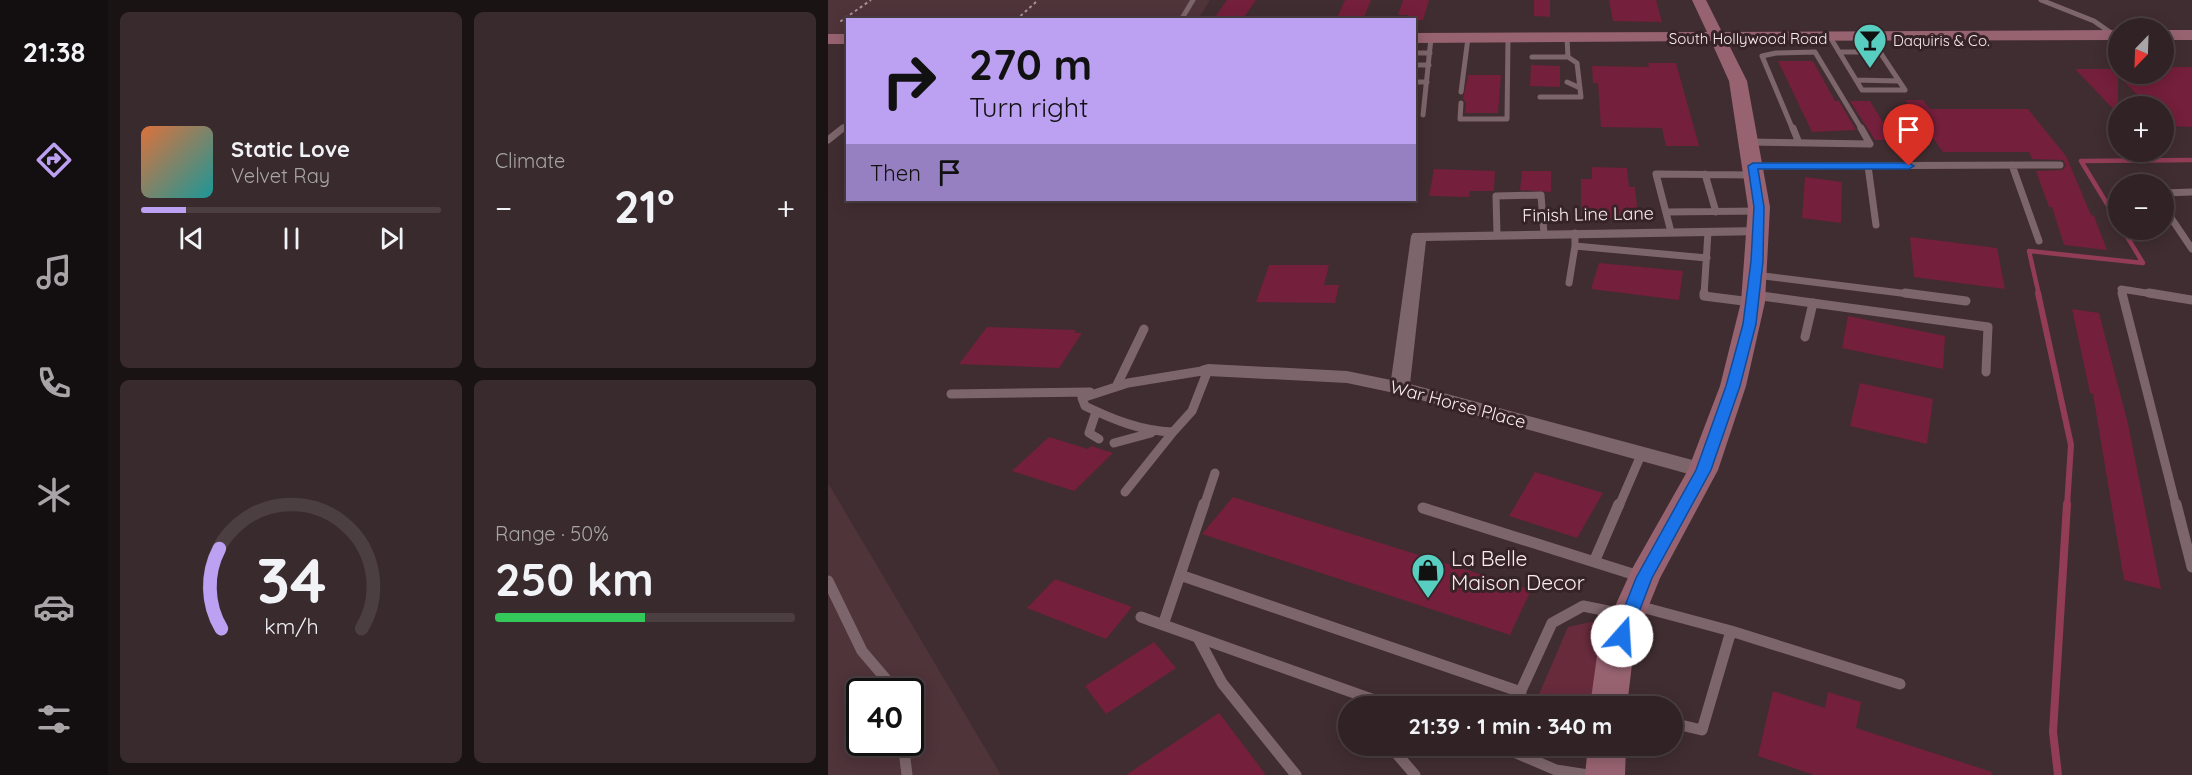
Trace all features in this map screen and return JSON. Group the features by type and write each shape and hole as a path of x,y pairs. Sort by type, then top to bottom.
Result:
{"street":[{"path":"1609,696 1615,656 1630,610 1644,578 1703,470 1733,386 1754,290 1759,222 1752,161 1738,81 1699,0"},
{"name":"South Hollywood Road","path":"1416,40 1431,46 1468,38 1717,38 1799,45 1830,37 2108,35"},
{"path":"2174,35 2192,35"},
{"path":"828,39 846,39"},
{"name":"Finish Line Lane","path":"1400,388 1419,236 1544,234 1575,240 1671,232 1708,232 1759,222"},
{"name":"War Horse Place","path":"1208,370 1347,377 1400,388 1703,470"},
{"path":"1605,775 1606,756"}],"lane":[{"path":"1181,18 1193,0"},
{"path":"2041,0 2094,21 2108,30"},
{"path":"1830,37 1862,90 1905,90 1870,37"},
{"path":"1461,92 1468,38"},
{"path":"1461,103 1460,119 1507,120 1508,38"},
{"path":"1567,38 1568,57"},
{"path":"1671,232 1656,174 1705,174 1752,161 1799,143 1870,144 1815,52 1799,45 1762,56 1799,143"},
{"path":"1416,52 1431,46 1423,115"},
{"path":"1839,52 1880,52"},
{"path":"1532,57 1568,57 1577,63 1581,97 1540,97"},
{"path":"1416,65 1429,65"},
{"path":"1578,71 1568,73 1568,84 1580,88"},
{"path":"1856,80 1898,81"},
{"path":"1416,82 1427,82"},
{"path":"828,140 846,126"},
{"path":"1752,161 1868,166 2060,165"},
{"path":"2012,165 2040,241"},
{"path":"1868,166 1876,225"},
{"path":"1705,174 1716,212"},
{"path":"2174,193 2192,192"},
{"path":"1497,235 1496,196 1541,195 1544,234"},
{"path":"1666,212 1716,212 1759,222"},
{"path":"2174,222 2192,249"},
{"path":"1708,232 1704,296 1754,290 1966,301"},
{"path":"1569,283 1575,240 1707,258"},
{"path":"2192,300 2121,289 2192,567"},
{"path":"1754,290 1813,303 1988,327 1986,372"},
{"path":"1805,337 1813,303"},
{"path":"1116,387 1144,329"},
{"path":"1125,492 1192,411 1208,370 1159,375 1095,392 1082,398 1085,406 1123,425 1156,432 1173,432"},
{"path":"951,393 1095,392"},
{"path":"1096,412 1089,433 1099,439"},
{"path":"1114,443 1156,432"},
{"path":"1594,562 1641,455"},
{"path":"1163,625 1215,473"},
{"path":"1423,508 1644,578"},
{"path":"1180,575 1521,692"},
{"path":"828,581 862,651 885,678"},
{"path":"1519,696 1552,623 1582,606 1630,610 1731,631 1900,684"},
{"path":"1141,617 1357,696"},
{"path":"1683,726 1702,730 1731,631"},
{"path":"1198,638 1222,683 1296,775"},
{"path":"905,756 907,775"},
{"path":"1399,756 1415,775"},
{"path":"1523,756 1556,770 1588,775"}],"path":[{"path":"846,18 871,0"},
{"path":"1018,18 1037,1"}],"shaded area":[{"path":"828,0 1210,0 1199,18 846,18 846,34 828,34"},
{"path":"828,483 1001,775 828,775"},
{"path":"1595,621 1603,623 1605,630 1592,696 1538,696 1568,627"}],"building":[{"path":"1227,0 1256,0 1243,18 1214,18"},
{"path":"1345,0 1371,0 1364,18 1337,18"},
{"path":"1403,0 1429,0 1423,20 1407,18 1408,15 1398,15"},
{"path":"1534,0 1550,0 1550,17 1534,16"},
{"path":"1609,0 1656,0 1662,22 1613,21"},
{"path":"1778,61 1813,61 1835,101 1839,101 1856,130 1812,132"},
{"path":"1648,63 1676,63 1699,146 1666,146 1662,128 1601,127 1598,83 1593,83 1592,66 1649,67"},
{"path":"1531,65 1560,66 1560,87 1530,86"},
{"path":"2174,67 2192,67 2192,127 2174,126 2174,96 2139,96 2126,84 2174,84"},
{"path":"2075,69 2108,69 2108,84 2118,84 2118,96 2108,96 2108,104"},
{"path":"1468,75 1501,75 1498,113 1465,113 1466,103 1463,99"},
{"path":"1905,100 1923,100 1930,109 2028,109 2066,156 2107,250 2064,245 2052,207 2049,207 2036,171 2062,170 2066,166 2063,160 2032,159 2029,152 1943,152"},
{"path":"1850,101 1870,101 1894,140 1875,140"},
{"path":"1592,167 1627,168 1629,187 1635,187 1638,218 1581,217 1581,179 1592,179"},
{"path":"1434,169 1495,171 1494,191 1470,191 1469,197 1429,196"},
{"path":"1522,171 1551,171 1551,192 1520,190"},
{"path":"1805,177 1842,182 1841,223 1802,218"},
{"path":"1910,237 1997,248 2005,289 1914,277"},
{"path":"1599,263 1683,271 1679,300 1591,289"},
{"path":"1269,265 1329,265 1324,285 1339,285 1335,303 1256,302"},
{"path":"2072,309 2099,313 2128,424 2161,589 2124,580 2093,394 2090,393"},
{"path":"1848,316 1945,336 1943,369 1842,348"},
{"path":"987,327 1076,330 1074,333 1082,333 1059,368 959,364"},
{"path":"1860,383 1933,399 1927,444 1850,426"},
{"path":"1049,437 1088,449 1091,446 1113,453 1074,491 1012,471"},
{"path":"1535,472 1603,493 1577,538 1509,516"},
{"path":"1233,497 1531,590 1510,635 1202,534"},
{"path":"1055,579 1132,607 1106,639 1027,608"},
{"path":"1154,642 1176,668 1106,714 1085,686"},
{"path":"1773,691 1825,708 1828,692 1861,702 1856,728 1992,772 1991,775 1814,775 1758,756"},
{"path":"1219,713 1266,775 1126,775"}],"waterway":[{"path":"2108,206 2081,161 2192,160"},
{"path":"2039,295 2029,251 2143,263 2129,240"},
{"path":"2038,293 2071,445 2067,506"},
{"path":"2058,775 2053,732 2067,504"}],"place":[{"name":"Daquiris & Co.","path":"1870,69"},
{"name":"La Belle Maison Decor","path":"1428,599"}],"route":[{"path":"1622,636 1628,615 1644,578 1703,470 1733,386 1750,324 1757,261 1759,207 1753,166 1909,166"}]}
